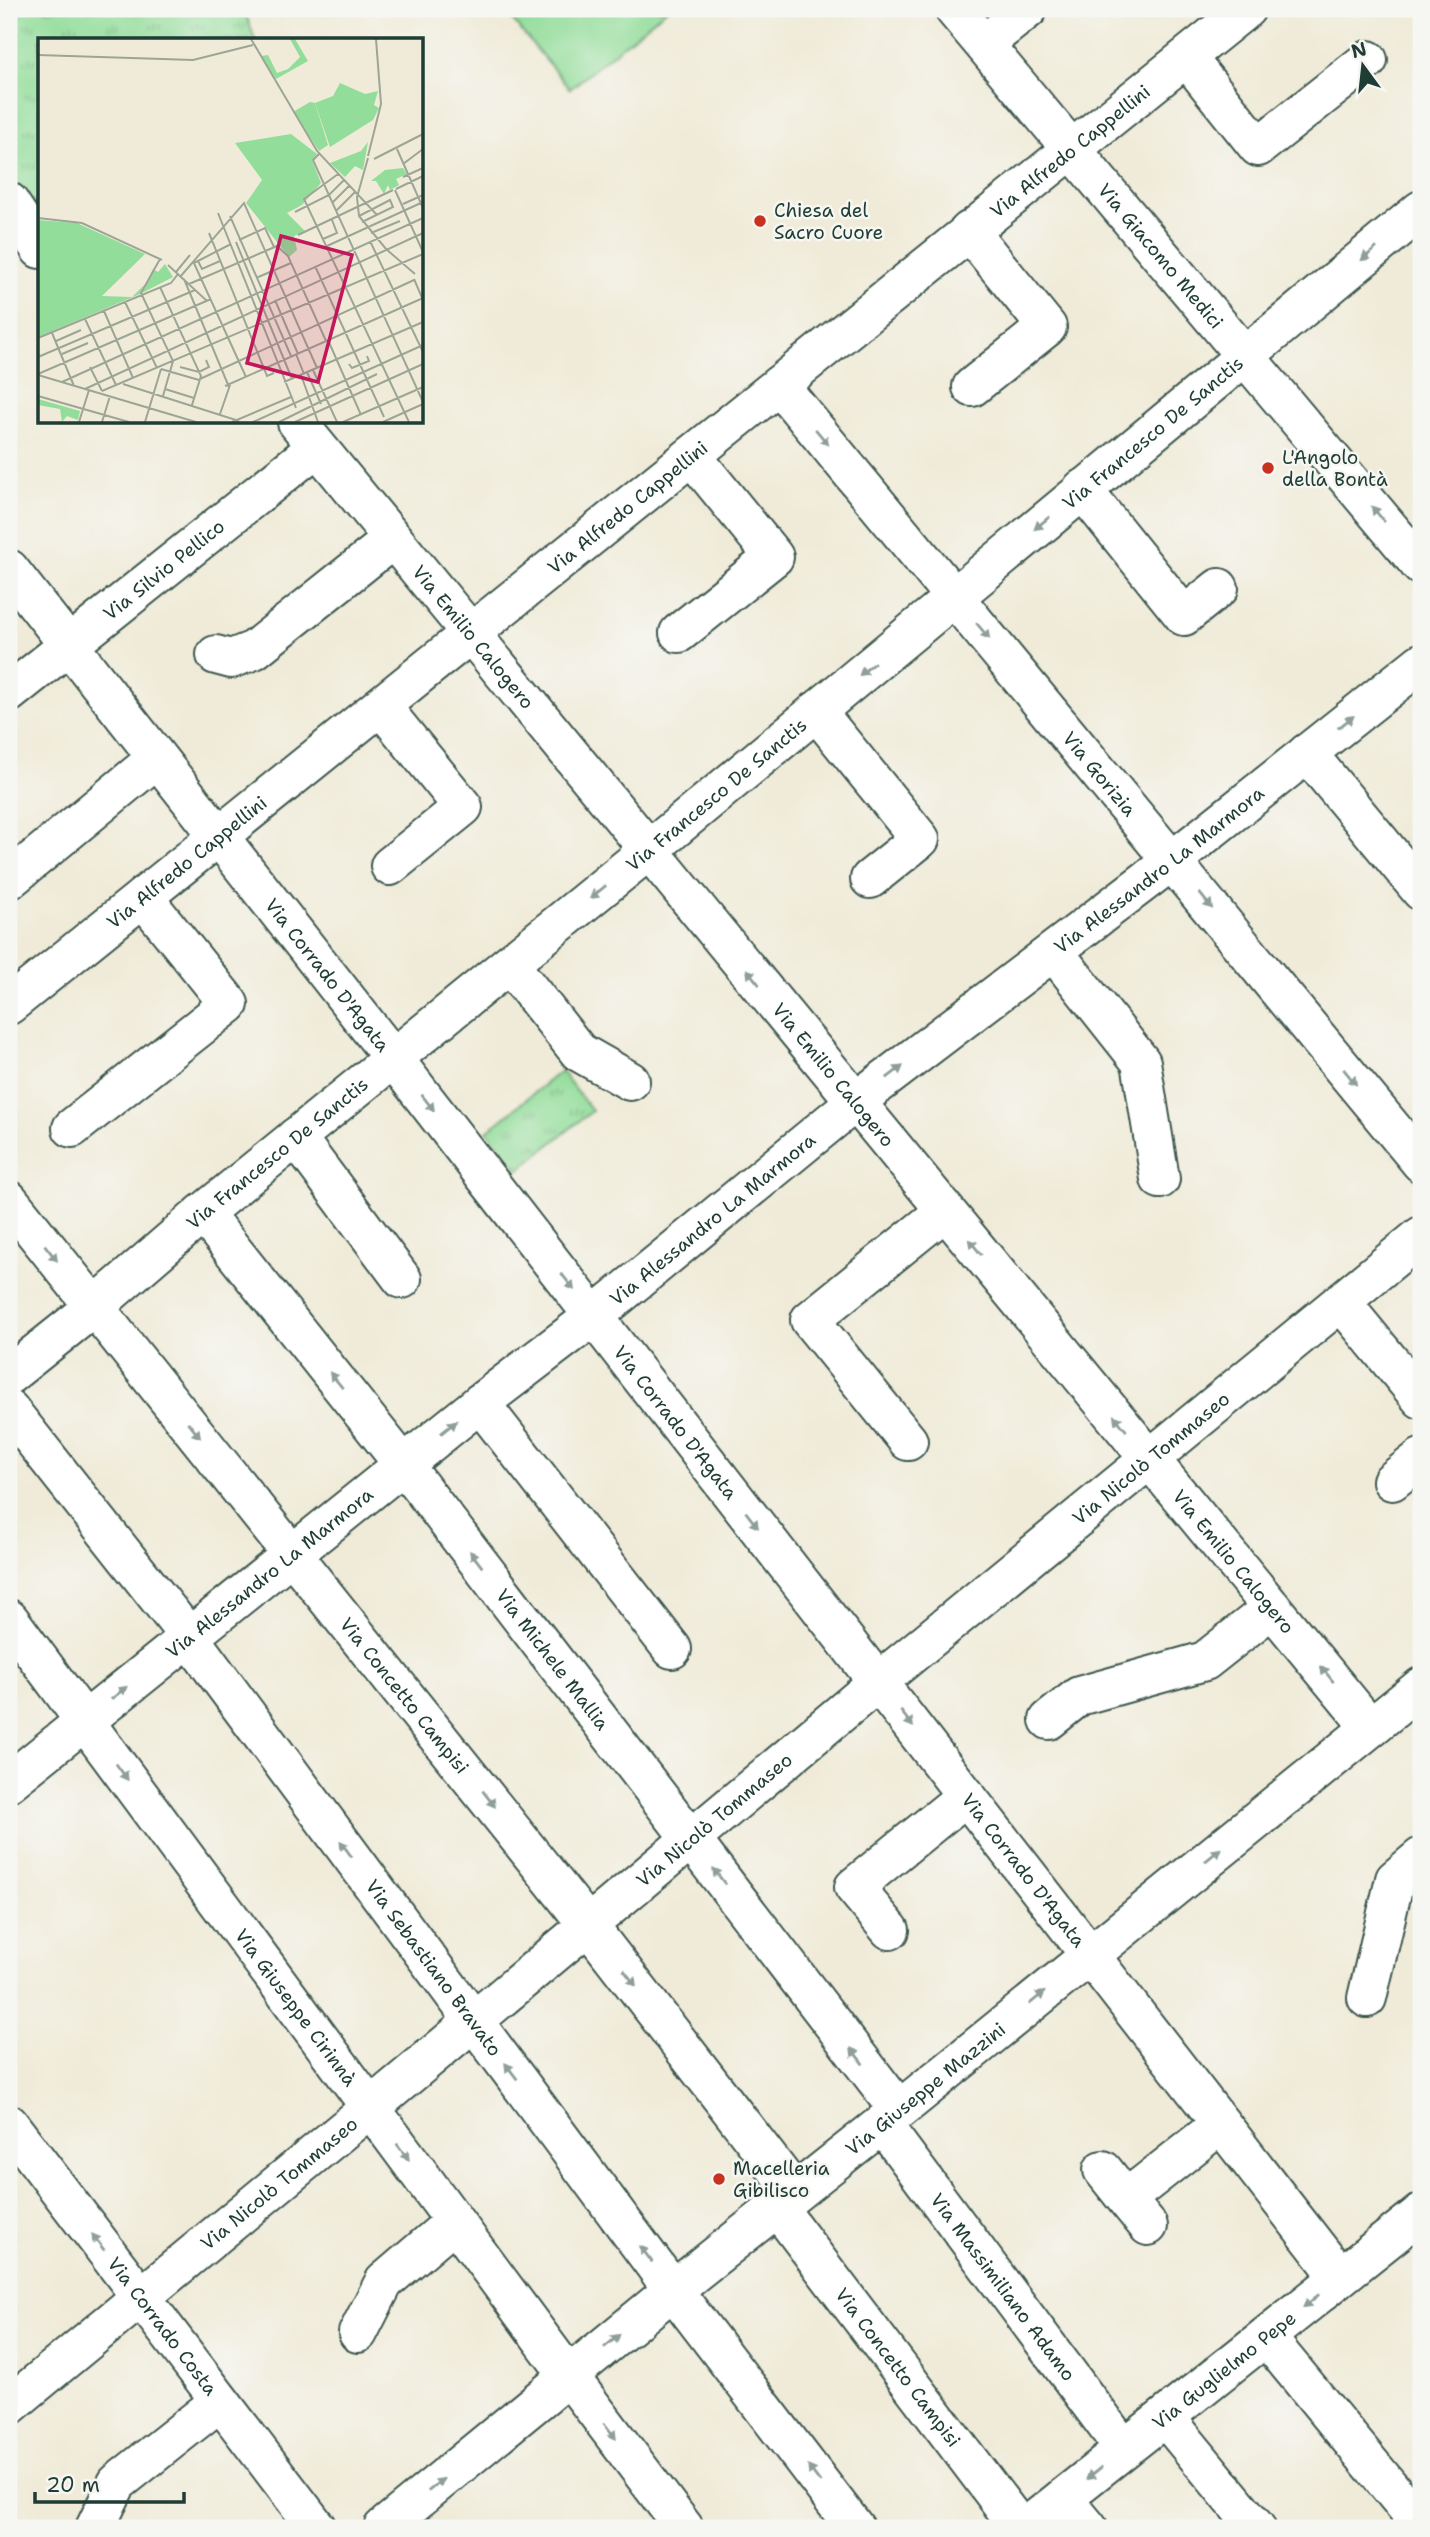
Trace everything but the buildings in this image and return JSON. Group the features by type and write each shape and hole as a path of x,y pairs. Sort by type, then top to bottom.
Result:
{"street":[{"name":"Via Giacomo Medici","path":"954,9 1421,566"},
{"path":"984,44 1028,9"},
{"name":"Via Alfredo Cappellini","path":"9,1005 1246,9"},
{"path":"1187,58 1258,147 1368,60"},
{"path":"9,202 38,245"},
{"name":"Via Francesco De Sanctis","path":"9,1375 94,1307 202,1213 510,965 1421,210"},
{"path":"969,231 1047,327 972,387"},
{"name":"Via Gorizia","path":"779,385 1421,1163"},
{"name":"Via Emilio Calogero","path":"307,434 1370,1727"},
{"name":"Via Silvio Pellico","path":"9,693 307,434"},
{"path":"679,633 774,557 692,456"},
{"path":"1082,489 1184,616 1219,588"},
{"path":"216,655 231,659 254,650 393,539"},
{"name":"Via Corrado D'Agata","path":"9,569 393,1058 1340,2277"},
{"name":"Via Alessandro La Marmora","path":"9,1782 403,1464 594,1317 855,1102 1173,860 1421,663"},
{"path":"381,706 463,807 390,866"},
{"path":"816,711 920,839 870,879"},
{"path":"1307,753 1421,891"},
{"path":"9,880 157,758"},
{"path":"72,1128 229,1004 143,897"},
{"path":"1054,952 1141,1062 1160,1179"},
{"path":"510,965 579,1052 631,1081"},
{"path":"296,1137 402,1279"},
{"name":"Via Concetto Campisi","path":"9,1200 293,1552 588,1925 1022,2528"},
{"path":"908,1441 810,1320 946,1211"},
{"name":"Via Michele Mallia","path":"202,1213 403,1464 690,1838 890,2118"},
{"name":"Via Nicolò Tommaseo","path":"9,2406 370,2108 878,1682 1421,1236"},
{"path":"1342,1303 1421,1398"},
{"path":"480,1403 672,1649"},
{"name":"Via Sebastiano Bravato","path":"9,1409 189,1637 673,2290 855,2528"},
{"path":"1049,1720 1079,1696 1205,1661 1272,1608"},
{"name":"Via Giuseppe Cirinnà","path":"9,1619 454,2222 684,2528"},
{"name":"Via Giuseppe Mazzini","path":"383,2528 1370,1727 1415,1703"},
{"path":"890,1930 854,1887 966,1796"},
{"path":"1367,1998 1395,1879 1421,1857"},
{"name":"Via Massimiliano Adamo","path":"890,2118 1124,2449"},
{"path":"1126,2198 1221,2123"},
{"name":"Via Corrado Costa","path":"9,2124 317,2528"},
{"name":"Via Guglielmo Pepe","path":"1022,2528 1421,2213"},
{"path":"358,2333 384,2282 454,2222"},
{"path":"1266,2337 1421,2525"},
{"path":"95,2528 117,2483 219,2402"},
{"path":"1165,2417 1256,2528"},
{"path":"1063,2498 1088,2528"}],"green space":[{"path":"9,9 244,9 254,38 38,38 38,222 9,188"},
{"path":"503,9 667,9 570,89"},
{"path":"561,1071 592,1111 518,1170 487,1131"}],"place":[{"name":"Chiesa del Sacro Cuore","path":"760,221"},
{"name":"L'Angolo della Bontà","path":"1268,468"},
{"name":"Macelleria Gibilisco","path":"719,2179"}]}
